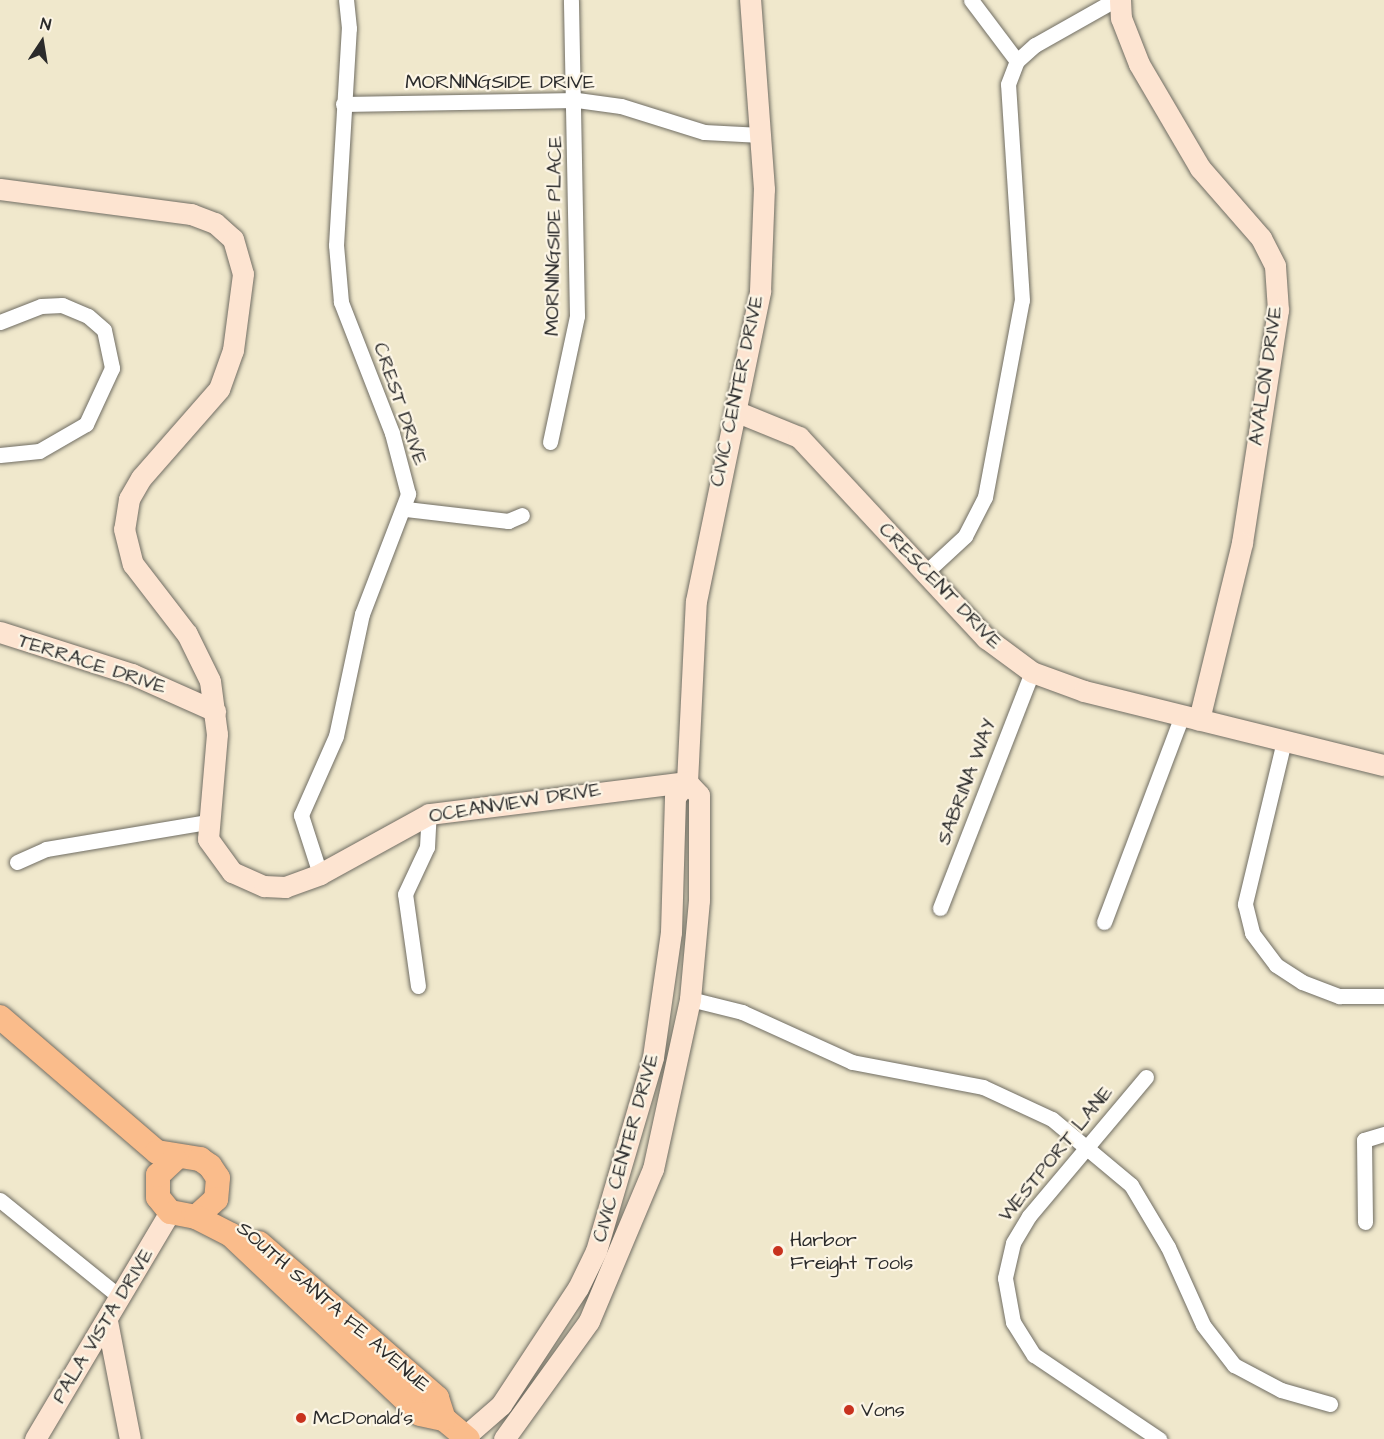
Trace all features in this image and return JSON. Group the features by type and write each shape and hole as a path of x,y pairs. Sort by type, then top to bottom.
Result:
{"main road":[{"path":"0,1017 148,1146 176,1159 193,1157 210,1166 218,1178 216,1199 196,1217"},
{"path":"0,1035 147,1163 156,1181 158,1197 170,1212"},
{"path":"156,1181 176,1159"},
{"name":"SOUTH SANTA FE AVENUE","path":"216,1199 232,1219 437,1398 444,1419 465,1438"},
{"name":"SOUTH SANTA FE AVENUE","path":"170,1212 196,1217 231,1235 420,1414 444,1419"}],"street":[{"name":"CREST DRIVE","path":"320,874 301,815 336,736 362,614 406,509 408,494 392,432 341,302 336,244 346,0"},
{"name":"MORNINGSIDE PLACE","path":"550,442 578,316 577,100 571,0"},
{"name":"CIVIC CENTER DRIVE","path":"465,1438 501,1405 534,1359 596,1251 641,1110 671,932 675,797 687,782 696,601 760,291 761,135 750,0"},
{"path":"971,0 1017,62"},
{"path":"924,574 965,536 985,497 1022,300 1008,84 1017,62 1035,45 1115,0"},
{"name":"AVALON DRIVE","path":"1120,0 1121,18 1144,74 1200,168 1261,238 1275,266 1278,310 1242,543 1191,718"},
{"name":"MORNINGSIDE DRIVE","path":"343,104 577,100 621,106 704,132 761,135"},
{"name":"OCEANVIEW DRIVE","path":"0,189 191,214 215,223 233,239 243,274 226,370 219,389 141,478 129,499 124,529 133,564 200,655 215,711 216,768 208,822 212,847 232,872 264,886 285,887 320,874 429,814 687,782"},
{"path":"0,322 40,306 62,305 88,316 104,330 112,368 87,424 39,451 0,455"},
{"name":"CRESCENT DRIVE","path":"735,411 799,437 986,638 1032,672 1191,718 1384,765"},
{"path":"406,509 508,521 522,515"},
{"name":"TERRACE DRIVE","path":"0,632 132,674 215,711"},
{"name":"SABRINA WAY","path":"940,908 1032,672"},
{"path":"1104,922 1191,718"},
{"path":"1284,741 1245,904 1252,933 1276,965 1302,982 1339,996 1384,996"},
{"name":"CIVIC CENTER DRIVE","path":"504,1439 578,1338 615,1268 653,1169 690,999 699,900 699,795 687,782"},
{"path":"418,986 405,894 427,847 429,814"},
{"path":"17,862 46,849 208,822"},
{"path":"671,932 677,950 674,980 690,999 742,1012 852,1062 885,1065 1001,1093 1087,1144 1131,1185 1222,1353 1256,1380 1330,1404"},
{"name":"WESTPORT LANE","path":"1146,1077 1087,1144 1013,1243 1005,1278 1013,1322 1034,1355 1159,1439"},
{"path":"1365,1222 1364,1140 1384,1134"},
{"path":"0,1200 121,1298"},
{"name":"PALA VISTA DRIVE","path":"35,1439 121,1298 170,1212"},
{"path":"107,1321 130,1439"}],"place":[{"name":"Harbor Freight Tools","path":"778,1251"},
{"name":"Vons","path":"849,1410"},
{"name":"McDonald's","path":"301,1418"}]}
